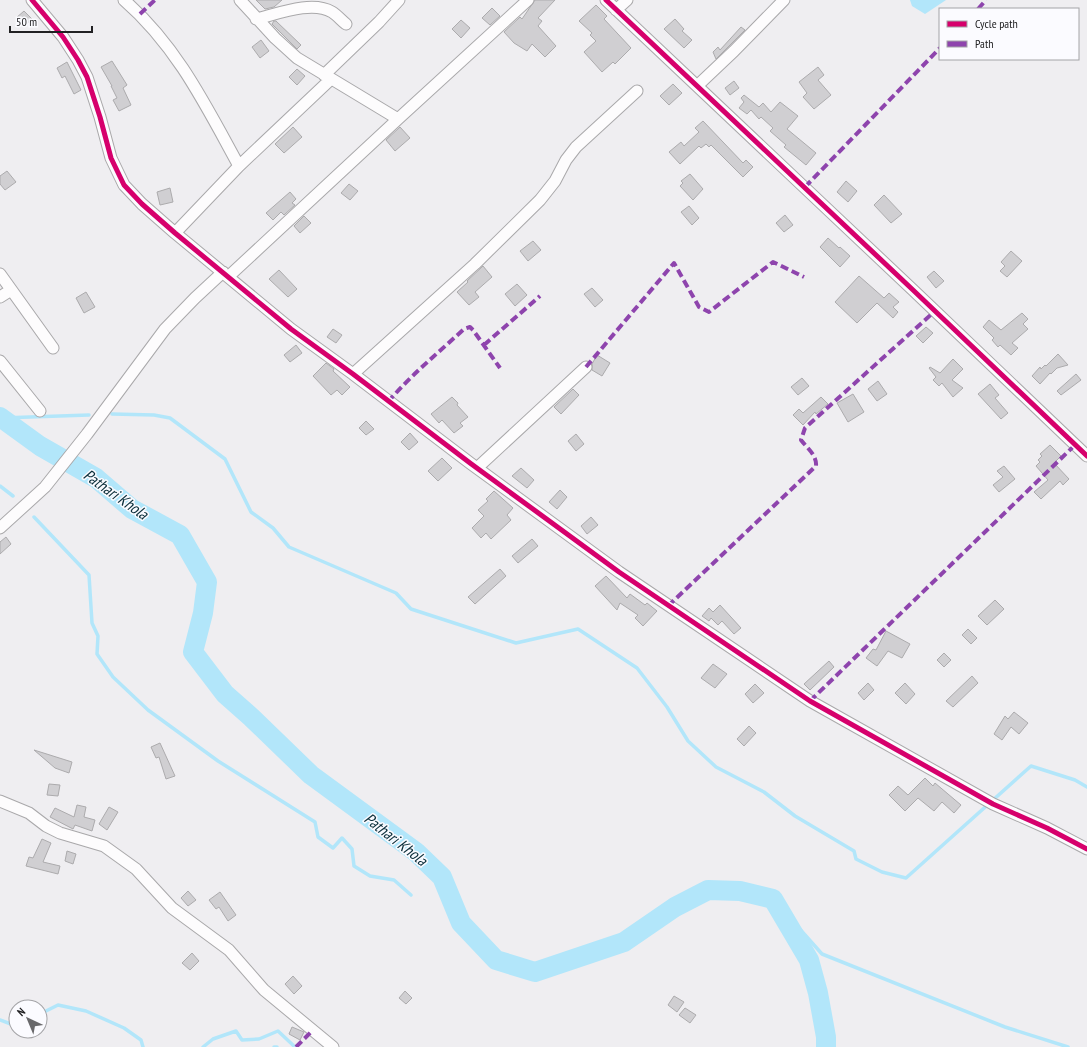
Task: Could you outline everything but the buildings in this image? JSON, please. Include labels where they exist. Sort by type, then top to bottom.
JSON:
[{"type":"street","points":[[32,0],[63,37],[87,77],[111,158],[124,185],[142,204],[175,233],[291,329],[477,468],[668,606],[810,701],[993,804],[1048,828],[1087,849]]},
{"type":"street","points":[[124,0],[140,14],[170,49],[192,81],[239,166]]},
{"type":"street","points":[[240,0],[274,38],[297,58],[398,118]]},
{"type":"street","points":[[175,233],[239,166],[328,77],[399,0]]},
{"type":"street","points":[[0,528],[45,487],[88,434],[165,329],[195,298],[226,274],[528,0]]},
{"type":"street","points":[[606,0],[1087,456]]},
{"type":"street","points":[[616,10],[627,0]]},
{"type":"street","points":[[696,86],[734,51],[784,0]]},
{"type":"street","points":[[256,19],[305,7],[321,7],[332,12],[346,24]]},
{"type":"street","points":[[353,374],[469,269],[540,200],[576,147],[637,91]]},
{"type":"street","points":[[0,274],[53,348]]},
{"type":"street","points":[[0,297],[11,290]]},
{"type":"street","points":[[0,361],[40,411]]},
{"type":"street","points":[[477,468],[586,367]]},
{"type":"street","points":[[0,801],[29,812],[46,826],[60,833],[104,846],[136,869],[172,908],[229,950],[264,990],[333,1047]]},
{"type":"water","points":[[910,0],[946,0],[925,14],[912,6]]},
{"type":"waterway","points":[[112,414],[154,415],[170,418],[225,459],[251,512],[273,528],[289,547],[396,593],[411,609],[516,643],[578,629],[637,668],[667,707],[688,741],[716,767],[764,792],[795,816],[854,851],[856,859],[882,872],[906,878],[1031,766],[1075,780],[1087,787]]},
{"type":"waterway","points":[[1,418],[89,415]]},
{"type":"waterway","name":"Pathari Khola","points":[[0,417],[40,446],[96,478],[132,509],[180,535],[207,582],[203,613],[193,652],[225,694],[311,775],[416,852],[442,877],[461,923],[496,960],[535,972],[624,942],[675,907],[708,890],[740,891],[773,899],[809,960],[818,993],[826,1037],[826,1047]]},
{"type":"waterway","points":[[0,486],[13,496]]},
{"type":"waterway","points":[[34,517],[89,575],[92,623],[98,636],[97,654],[113,677],[148,710],[218,761],[315,822],[318,837],[333,848],[342,838],[352,849],[354,866],[370,876],[394,880],[411,895]]},
{"type":"waterway","points":[[773,899],[822,954],[1005,1027],[1068,1047]]},
{"type":"waterway","points":[[48,1010],[58,1005],[86,1011],[124,1028],[141,1040],[143,1047]]},
{"type":"waterway","points":[[0,1020],[8,1023]]},
{"type":"waterway","points":[[203,1047],[213,1039],[236,1031],[242,1040],[259,1039],[278,1031],[295,1047]]},
{"type":"marked path","points":[[140,14],[155,0]]},
{"type":"marked path","points":[[979,8],[986,0]]},
{"type":"marked path","points":[[805,187],[939,49]]},
{"type":"marked path","points":[[586,367],[674,263],[699,307],[709,312],[773,262],[804,277]]},
{"type":"marked path","points":[[484,345],[540,296]]},
{"type":"marked path","points":[[668,606],[816,466],[815,458],[801,440],[805,428],[935,311]]},
{"type":"marked path","points":[[388,402],[425,364],[464,329],[470,327],[500,368]]},
{"type":"marked path","points":[[810,701],[1075,445]]},
{"type":"marked path","points":[[296,1047],[313,1030]]},
{"type":"cycle path","points":[[32,0],[63,37],[87,77],[111,158],[124,185],[142,204],[175,233],[291,329],[619,572],[810,701],[993,804],[1047,828],[1087,849]]},
{"type":"cycle path","points":[[606,0],[1087,456]]}]
